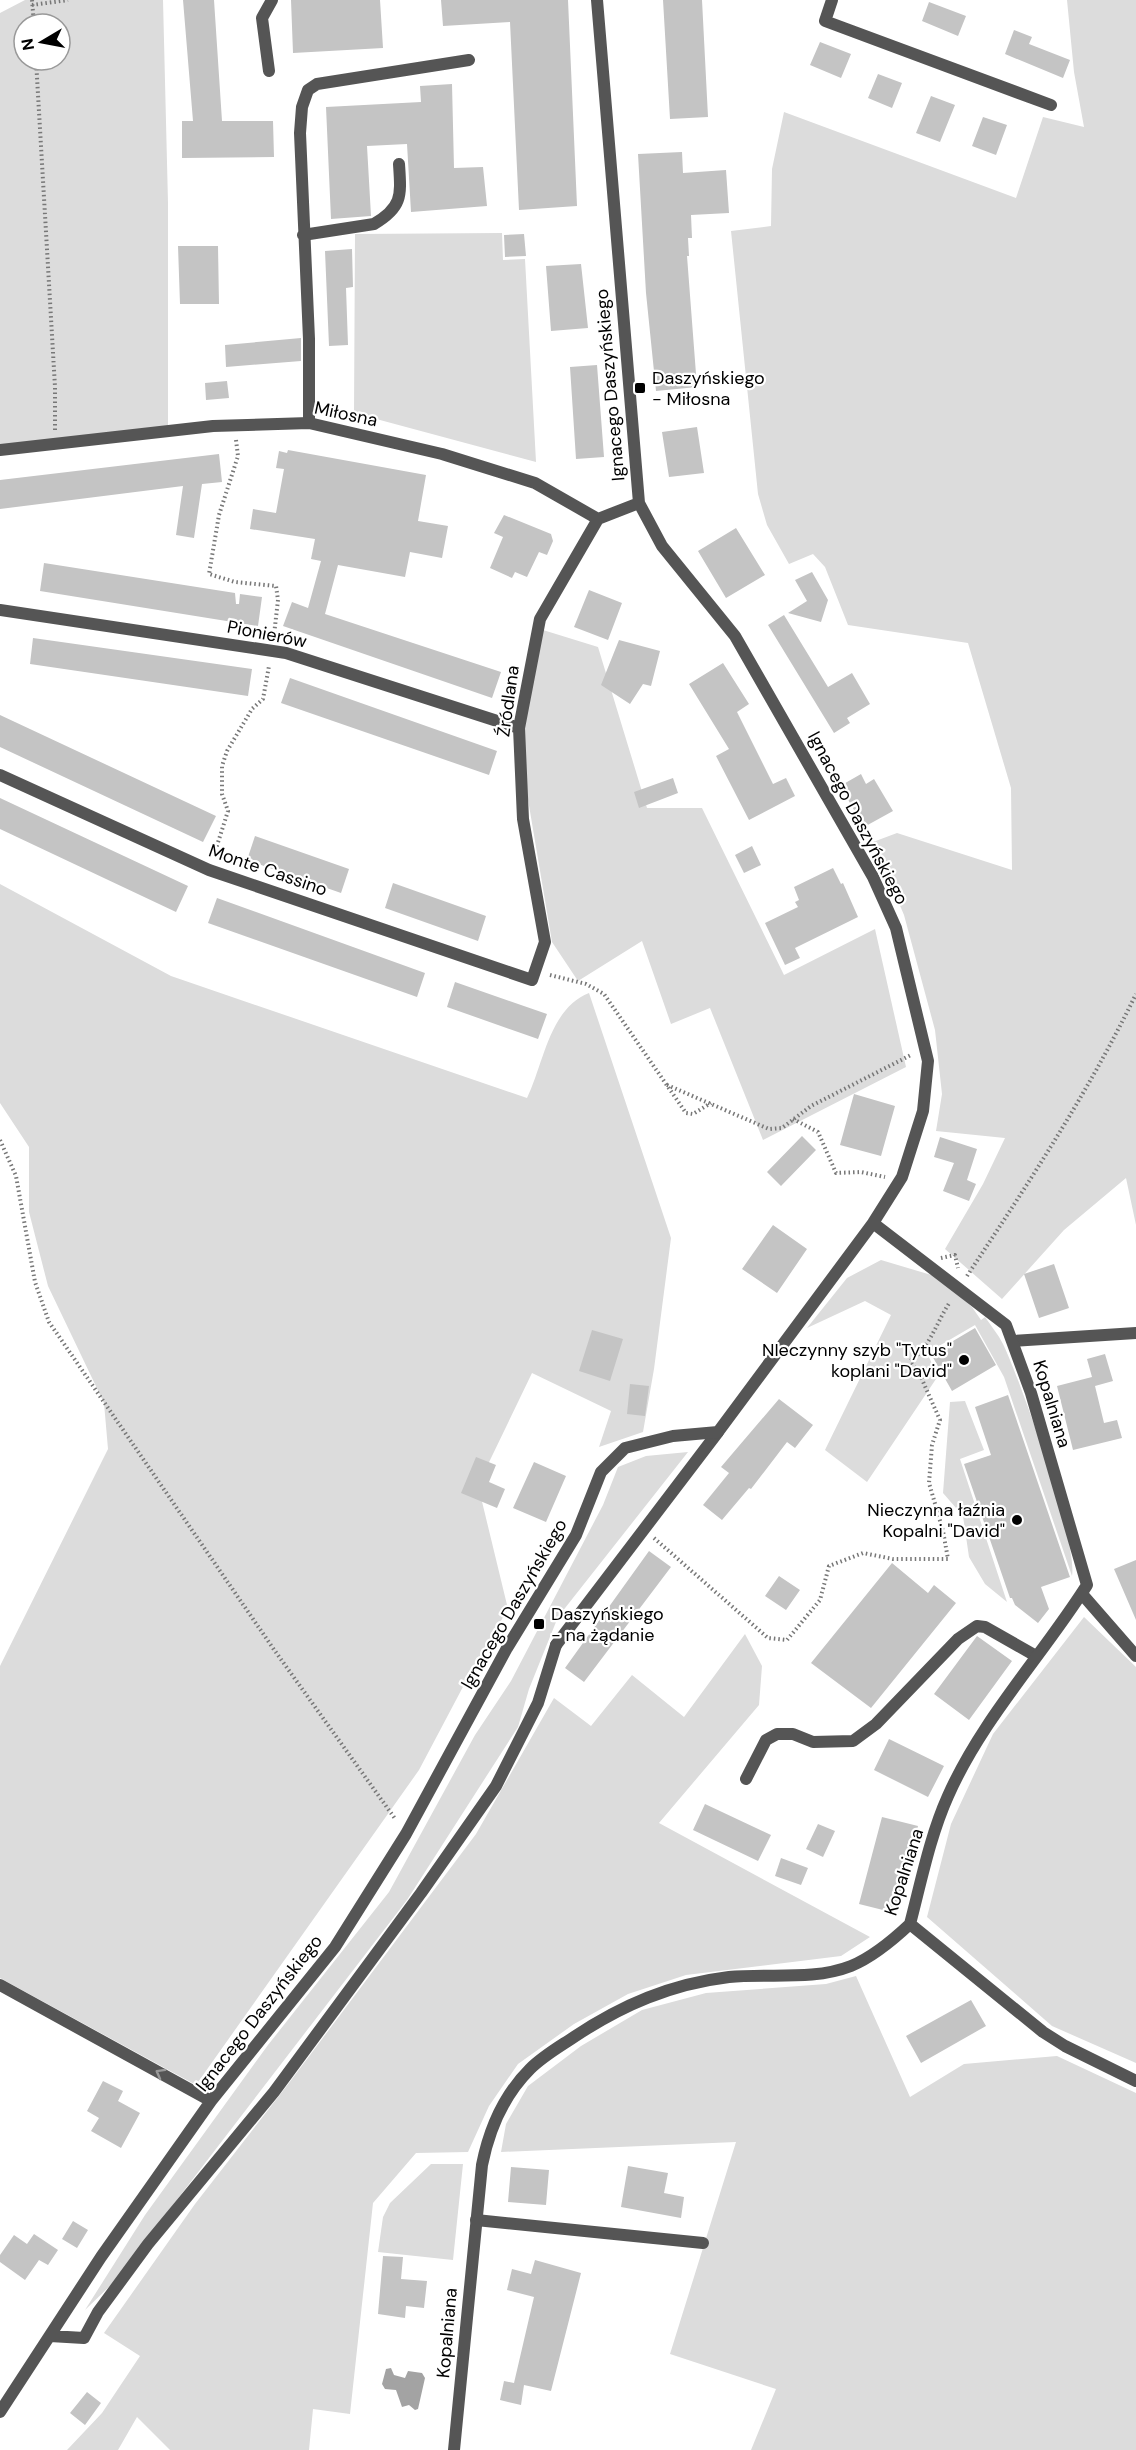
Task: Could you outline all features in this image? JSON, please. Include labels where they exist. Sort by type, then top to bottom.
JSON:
[{"type":"street","points":[[268,71],[262,18],[272,0]]},
{"type":"street","name":"Ignacego Daszyńskiego","points":[[0,2412],[101,2257],[211,2102],[335,1947],[406,1834],[507,1648],[576,1535],[601,1472],[625,1448],[673,1436],[718,1432],[873,1223],[923,1111],[928,1061],[917,1006],[896,928],[873,877],[735,636],[662,546],[639,503],[597,0]]},
{"type":"street","points":[[832,0],[825,21],[1051,105]]},
{"type":"street","points":[[309,423],[309,339],[300,133],[303,107],[308,90],[317,84],[469,60]]},
{"type":"street","points":[[303,235],[374,224],[384,218],[396,208],[401,191],[399,164]]},
{"type":"street","name":"Miłosna","points":[[0,450],[54,442],[234,426],[309,423],[441,454],[535,483],[598,519]]},
{"type":"street","points":[[598,519],[639,503]]},
{"type":"street","name":"Źródlana","points":[[534,976],[545,942],[523,819],[519,728],[540,619],[598,519]]},
{"type":"street","name":"Pionierów","points":[[0,610],[286,653],[519,728]]},
{"type":"street","name":"Monte Cassino","points":[[0,775],[209,870],[534,976]]},
{"type":"street","name":"Kopalniana","points":[[454,2450],[482,2165],[493,2126],[512,2093],[529,2071],[556,2049],[623,2007],[662,1991],[729,1977],[806,1974],[850,1966],[884,1945],[910,1924],[948,1795],[990,1723],[1087,1585],[1031,1392],[1006,1325],[873,1223]]},
{"type":"street","name":"Kopalniana","points":[[1013,1341],[1136,1333]]},
{"type":"street","points":[[50,2336],[84,2338],[98,2312],[148,2244],[274,2092],[421,1893],[496,1786],[538,1703],[556,1645],[718,1432]]},
{"type":"street","points":[[1082,1594],[1136,1656]]},
{"type":"street","points":[[746,1779],[766,1740],[777,1734],[793,1734],[813,1742],[853,1740],[876,1724],[958,1638],[977,1626],[985,1627],[1036,1656]]},
{"type":"street","points":[[910,1924],[1043,2032],[1136,2081]]},
{"type":"street","points":[[0,1985],[211,2102]]},
{"type":"street","points":[[476,2220],[703,2243]]},
{"type":"path","points":[[32,2],[68,0]]},
{"type":"path","points":[[37,72],[55,387],[54,442]]},
{"type":"path","points":[[209,870],[228,811],[222,794],[222,766],[248,716],[263,699],[278,600],[276,586],[235,582],[209,574],[219,515],[238,456],[234,426]]},
{"type":"path","points":[[534,976],[586,984],[604,993],[686,1113],[693,1114],[711,1103]]},
{"type":"path","points":[[963,1283],[1063,1127],[1106,1055],[1136,994]]},
{"type":"path","points":[[911,1044],[915,1064]]},
{"type":"path","points":[[668,1085],[769,1129],[782,1128],[811,1106],[913,1054]]},
{"type":"path","points":[[793,1119],[818,1132],[837,1173],[861,1172],[895,1178]]},
{"type":"path","points":[[0,1140],[16,1176],[35,1282],[49,1322],[275,1651],[406,1834]]},
{"type":"path","points":[[884,1184],[895,1178]]},
{"type":"path","points":[[644,1529],[768,1638],[787,1640],[820,1600],[829,1566],[863,1553],[893,1559],[948,1559],[944,1531],[929,1483],[933,1445],[940,1420],[920,1376],[910,1361],[916,1357],[942,1321],[944,1312],[956,1292]]},
{"type":"shaded area","points":[[25,0],[163,0],[168,203],[168,427],[0,446],[0,13]]},
{"type":"shaded area","points":[[1067,0],[1136,0],[1136,1225],[1126,1178],[1064,1230],[1002,1299],[945,1249],[983,1184],[1005,1138],[936,1131],[942,1094],[935,1030],[904,915],[873,842],[897,833],[1012,870],[1011,788],[968,643],[848,625],[825,567],[813,554],[789,564],[767,525],[758,494],[731,231],[771,226],[772,169],[784,112],[1016,198],[1043,117],[1084,127],[1074,72]]},
{"type":"shaded area","points":[[502,233],[503,260],[525,259],[536,462],[354,413],[355,234]]},
{"type":"shaded area","points":[[543,630],[598,647],[647,808],[702,808],[784,975],[875,929],[906,1067],[763,1140],[710,1008],[671,1024],[642,941],[578,981],[552,942],[520,752]]},
{"type":"shaded area","points":[[0,884],[171,976],[527,1098],[556,1024],[565,1011],[589,993],[671,1238],[654,1369],[643,1432],[599,1447],[611,1411],[532,1373],[478,1485],[508,1609],[474,1666],[419,1770],[196,2085],[0,1978],[0,1666],[108,1449],[104,1403],[48,1286],[29,1212],[29,1147],[0,1103]]},
{"type":"shaded area","points":[[881,1260],[938,1277],[972,1307],[981,1320],[985,1317],[999,1337],[1022,1390],[1057,1497],[1066,1531],[1072,1576],[1004,1377],[975,1325],[927,1353],[938,1376],[867,1482],[825,1450],[891,1315],[865,1301],[807,1328],[847,1278]]},
{"type":"shaded area","points":[[965,1401],[984,1450],[960,1459],[1007,1602],[985,1584],[969,1557],[963,1516],[943,1493],[950,1402]]},
{"type":"shaded area","points":[[688,1452],[558,1617],[529,1689],[518,1727],[407,1900],[113,2283],[85,2310],[145,2215],[268,2045],[389,1892],[475,1735],[511,1681],[603,1505],[618,1467],[646,1456]]},
{"type":"shaded area","points":[[1084,1617],[1136,1667],[1136,2063],[1052,2026],[927,1917],[951,1824],[993,1734]]},
{"type":"shaded area","points":[[745,1634],[762,1666],[759,1705],[659,1823],[870,1937],[841,1956],[686,1975],[628,1994],[574,2024],[518,2064],[489,2106],[468,2152],[416,2153],[373,2203],[350,2414],[313,2409],[309,2450],[170,2450],[137,2417],[118,2450],[67,2450],[102,2413],[140,2356],[104,2333],[195,2204],[476,1834],[554,1698],[591,1726],[632,1675],[684,1717]]},
{"type":"shaded area","points":[[856,1976],[910,2097],[964,2064],[1057,2056],[1136,2093],[1136,2450],[751,2450],[776,2389],[670,2354],[736,2142],[501,2152],[506,2124],[528,2086],[581,2046],[642,2010],[706,1993],[826,1984]]},
{"type":"shaded area","points":[[431,2164],[463,2164],[453,2260],[378,2252],[383,2217],[390,2203]]},
{"type":"shaded area","points":[[391,2368],[394,2375],[405,2378],[408,2371],[422,2373],[425,2378],[418,2409],[415,2410],[409,2405],[402,2407],[396,2390],[385,2389],[382,2384],[386,2369]]},
{"type":"building","points":[[183,0],[214,0],[222,121],[273,121],[274,157],[182,158],[182,121],[193,121]]},
{"type":"building","points":[[291,0],[380,0],[383,48],[293,53]]},
{"type":"building","points":[[441,0],[568,0],[577,206],[519,210],[510,22],[443,26]]},
{"type":"building","points":[[663,0],[702,0],[708,117],[670,119]]},
{"type":"building","points":[[929,2],[966,16],[958,36],[922,21]]},
{"type":"building","points":[[1014,30],[1032,37],[1029,44],[1070,60],[1063,78],[1005,54]]},
{"type":"building","points":[[820,42],[851,54],[841,78],[810,65]]},
{"type":"building","points":[[878,74],[902,83],[892,108],[868,98]]},
{"type":"building","points":[[452,84],[454,168],[483,167],[487,206],[411,212],[407,144],[367,146],[371,216],[331,219],[326,107],[421,102],[420,86]]},
{"type":"building","points":[[931,96],[955,105],[940,142],[916,133]]},
{"type":"building","points":[[983,117],[1007,125],[996,155],[972,146]]},
{"type":"building","points":[[682,152],[683,173],[726,170],[729,213],[691,215],[692,238],[688,238],[689,256],[687,256],[697,387],[656,391],[646,293],[638,154]]},
{"type":"building","points":[[524,234],[526,256],[505,257],[504,235]]},
{"type":"building","points":[[178,246],[218,246],[219,304],[180,304]]},
{"type":"building","points":[[352,249],[353,287],[346,288],[348,345],[329,346],[325,251]]},
{"type":"building","points":[[581,264],[588,328],[551,331],[546,266]]},
{"type":"building","points":[[301,338],[301,361],[226,367],[225,345]]},
{"type":"building","points":[[597,365],[604,457],[576,459],[570,367]]},
{"type":"building","points":[[227,381],[229,398],[206,400],[205,383]]},
{"type":"building","points":[[697,427],[704,473],[669,477],[662,432]]},
{"type":"building","points":[[288,450],[426,475],[418,521],[448,526],[442,558],[410,552],[405,577],[338,565],[325,614],[501,672],[492,698],[283,626],[292,602],[308,608],[321,561],[311,559],[315,539],[250,529],[253,509],[276,513],[284,469],[276,468],[279,451],[287,453]]},
{"type":"building","points":[[219,454],[222,482],[202,484],[194,538],[176,535],[183,486],[0,509],[0,480]]},
{"type":"building","points":[[504,515],[551,534],[553,541],[547,555],[539,552],[527,577],[515,572],[512,578],[490,568],[503,537],[494,533]]},
{"type":"building","points":[[736,528],[765,575],[726,598],[698,551]]},
{"type":"building","points":[[44,563],[235,593],[236,604],[239,604],[240,594],[262,597],[258,626],[40,591]]},
{"type":"building","points":[[812,572],[828,600],[821,622],[788,613],[807,601],[795,580]]},
{"type":"building","points":[[589,590],[622,603],[608,640],[574,627]]},
{"type":"building","points":[[784,615],[828,687],[852,673],[870,704],[847,718],[850,723],[834,733],[768,625]]},
{"type":"building","points":[[33,638],[252,669],[248,696],[30,664]]},
{"type":"building","points":[[619,640],[660,651],[651,686],[643,684],[630,704],[601,685]]},
{"type":"building","points":[[723,663],[749,704],[737,712],[773,784],[786,778],[795,796],[749,820],[716,756],[729,749],[689,684]]},
{"type":"building","points":[[290,678],[497,751],[489,775],[281,703]]},
{"type":"building","points":[[0,715],[216,816],[203,842],[0,747]]},
{"type":"building","points":[[861,774],[866,784],[874,779],[893,811],[864,827],[840,786]]},
{"type":"building","points":[[673,778],[678,793],[639,808],[634,792]]},
{"type":"building","points":[[0,798],[188,886],[176,912],[0,829]]},
{"type":"building","points":[[255,836],[349,869],[341,893],[247,860]]},
{"type":"building","points":[[752,846],[761,865],[744,873],[735,855]]},
{"type":"building","points":[[833,868],[841,884],[843,883],[858,917],[795,948],[800,958],[785,965],[765,923],[798,907],[795,902],[799,900],[794,887]]},
{"type":"building","points":[[393,883],[486,916],[478,941],[385,908]]},
{"type":"building","points":[[217,898],[425,973],[417,997],[208,923]]},
{"type":"building","points":[[455,982],[547,1014],[538,1039],[447,1007]]},
{"type":"building","points":[[854,1094],[895,1106],[881,1156],[840,1145]]},
{"type":"building","points":[[802,1136],[816,1150],[781,1186],[767,1172]]},
{"type":"building","points":[[940,1137],[977,1149],[967,1180],[976,1184],[969,1201],[943,1191],[954,1163],[934,1157]]},
{"type":"building","points":[[773,1225],[807,1249],[777,1293],[742,1269]]},
{"type":"building","points":[[1054,1264],[1069,1308],[1039,1318],[1024,1274]]},
{"type":"building","name":"NIeczynny szyb \"Tytus\" koplani \"David\"","points":[[975,1328],[996,1365],[952,1391],[931,1354]]},
{"type":"building","points":[[592,1330],[623,1339],[610,1381],[579,1371]]},
{"type":"building","points":[[1105,1354],[1113,1381],[1095,1386],[1104,1423],[1117,1420],[1122,1438],[1073,1450],[1057,1386],[1092,1377],[1087,1359]]},
{"type":"building","points":[[630,1384],[649,1386],[645,1416],[627,1414]]},
{"type":"building","name":"Nieczynna łaźnia Kopalni \"David\"","points":[[1008,1395],[1070,1577],[1041,1587],[1049,1609],[1038,1623],[1015,1605],[1010,1598],[964,1464],[991,1455],[975,1407]]},
{"type":"building","points":[[779,1399],[813,1425],[795,1448],[787,1442],[751,1489],[749,1488],[722,1520],[703,1505],[729,1473],[721,1467]]},
{"type":"building","points":[[476,1457],[496,1465],[489,1482],[505,1489],[497,1508],[461,1493]]},
{"type":"building","points":[[534,1462],[566,1476],[546,1522],[513,1508]]},
{"type":"building","points":[[649,1551],[671,1567],[584,1682],[565,1668]]},
{"type":"building","points":[[1136,1560],[1136,1620],[1114,1569]]},
{"type":"building","points":[[892,1563],[928,1593],[934,1585],[956,1603],[871,1708],[811,1663]]},
{"type":"building","points":[[779,1576],[800,1590],[786,1610],[765,1596]]},
{"type":"building","points":[[977,1636],[1012,1661],[969,1720],[934,1694]]},
{"type":"building","points":[[889,1739],[944,1766],[928,1797],[874,1770]]},
{"type":"building","points":[[705,1804],[771,1835],[758,1861],[693,1830]]},
{"type":"building","points":[[882,1817],[918,1826],[895,1913],[859,1904]]},
{"type":"building","points":[[818,1824],[835,1831],[823,1857],[806,1849]]},
{"type":"building","points":[[781,1858],[808,1868],[801,1885],[775,1876]]},
{"type":"building","points":[[971,2000],[986,2026],[921,2063],[906,2036]]},
{"type":"building","points":[[103,2081],[123,2091],[118,2101],[140,2113],[121,2148],[91,2131],[99,2118],[87,2111]]},
{"type":"building","points":[[628,2166],[668,2173],[664,2193],[684,2197],[681,2218],[621,2207]]},
{"type":"building","points":[[511,2167],[549,2170],[546,2205],[508,2202]]},
{"type":"building","points":[[73,2221],[88,2230],[77,2248],[62,2239]]},
{"type":"building","points":[[34,2234],[58,2250],[48,2265],[39,2260],[25,2280],[0,2262],[0,2255],[14,2235],[27,2244]]},
{"type":"building","points":[[383,2256],[403,2257],[401,2279],[427,2281],[424,2308],[406,2306],[405,2318],[378,2314]]},
{"type":"building","points":[[535,2260],[581,2273],[551,2391],[524,2385],[521,2405],[500,2400],[504,2381],[514,2383],[534,2297],[507,2290],[512,2269],[531,2274]]},
{"type":"building","points":[[87,2392],[101,2403],[85,2425],[70,2413]]},
{"type":"place","name":"Daszyńskiego - Miłosna","points":[[640,388]]},
{"type":"place","name":"NIeczynny szyb \"Tytus\" koplani \"David\"","points":[[964,1360]]},
{"type":"place","name":"Nieczynna łaźnia Kopalni \"David\"","points":[[1017,1520]]},
{"type":"place","name":"Daszyńskiego - na żądanie","points":[[539,1624]]}]
